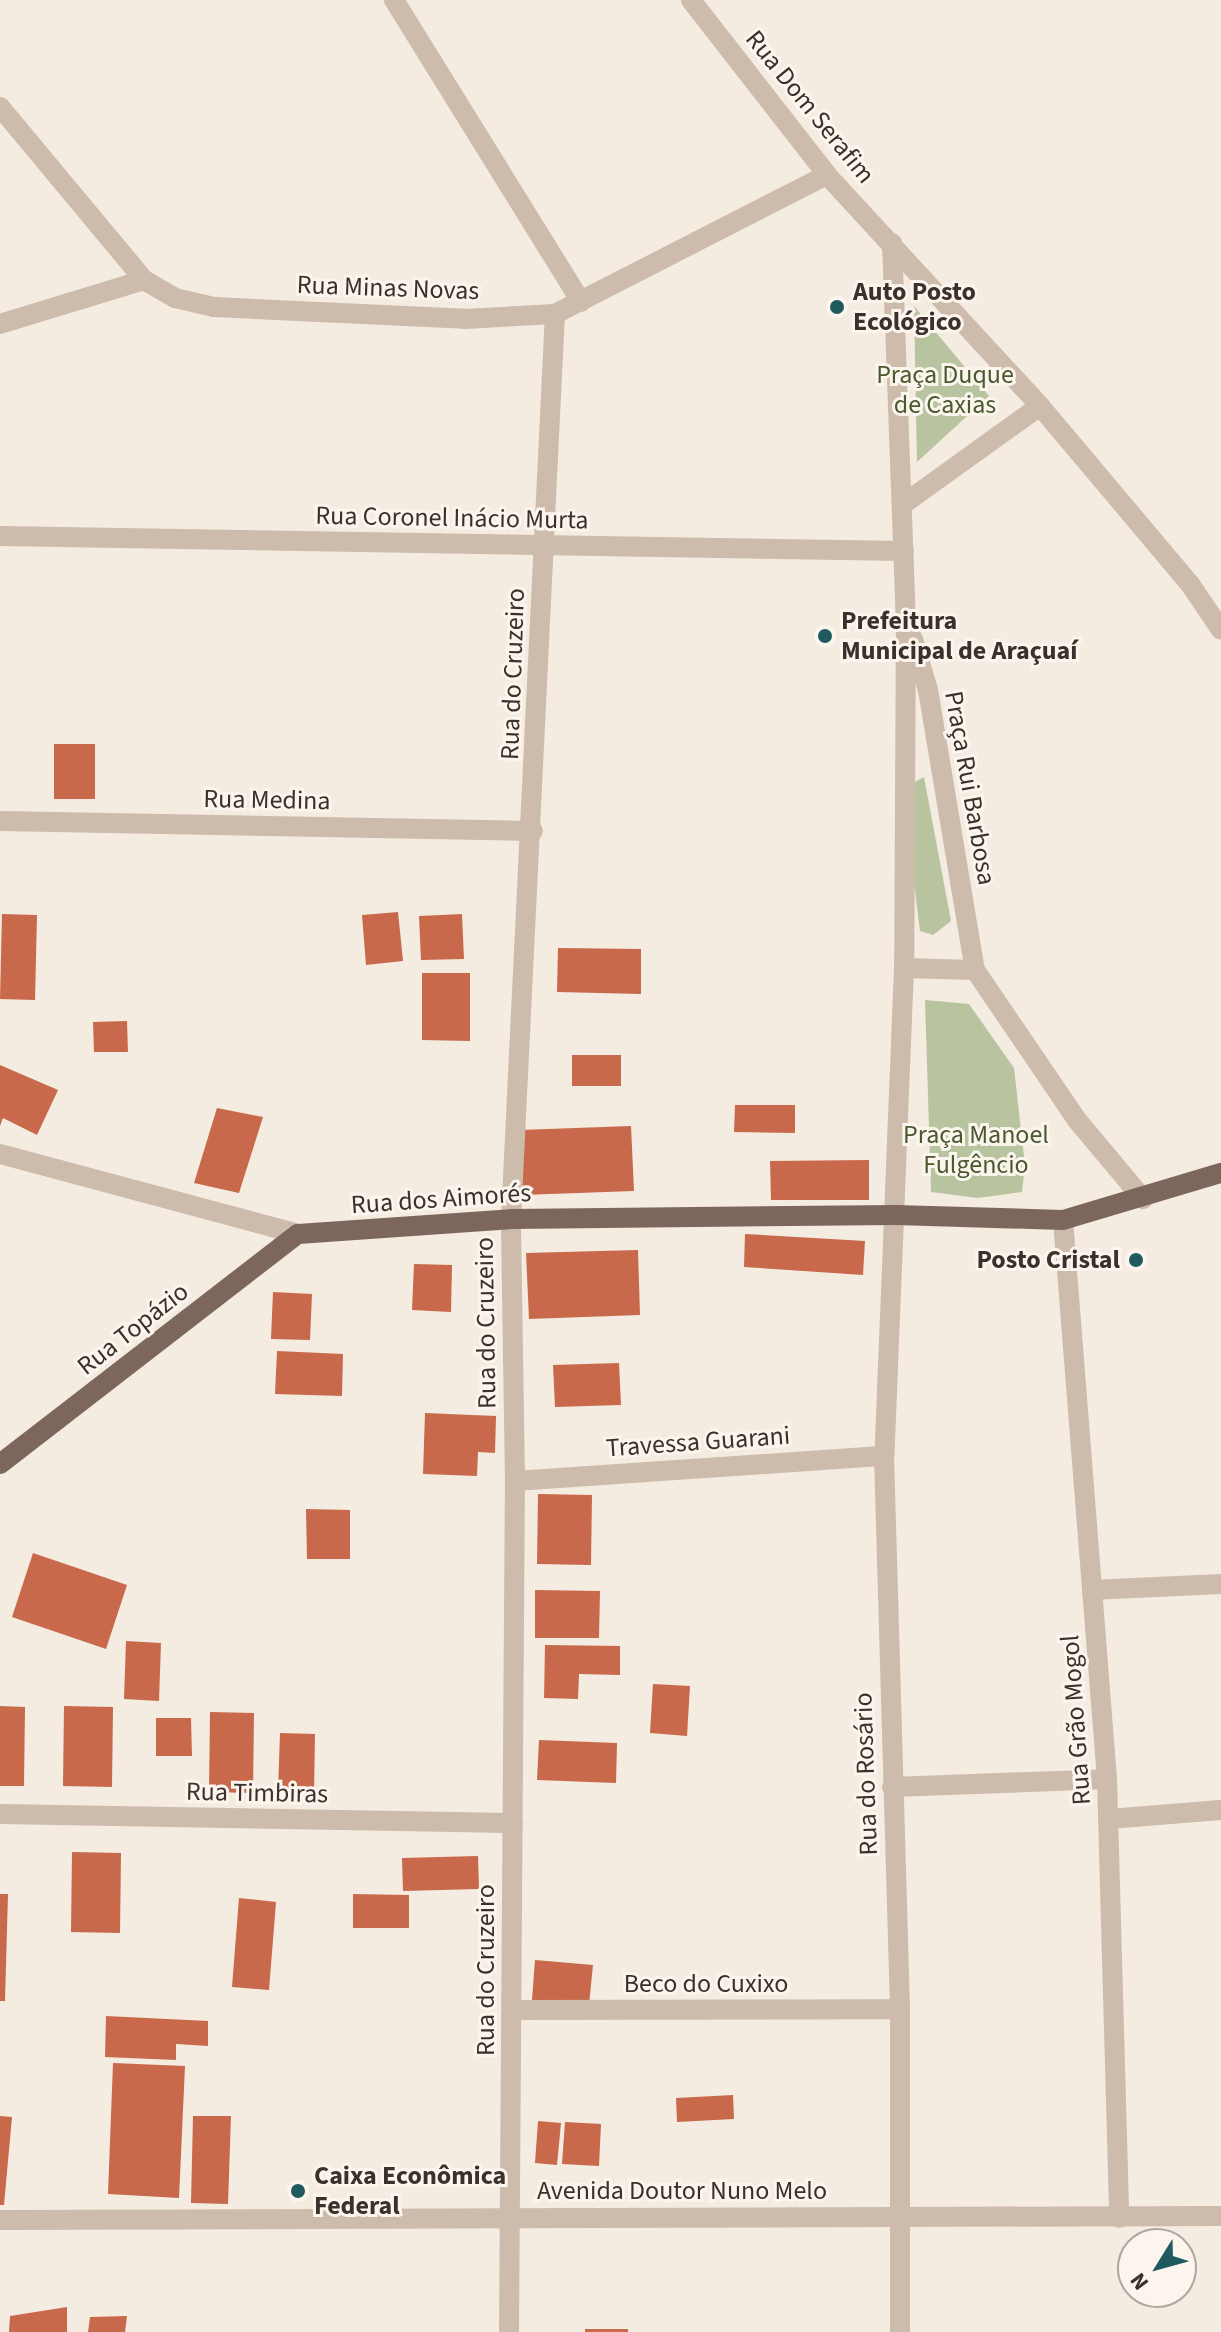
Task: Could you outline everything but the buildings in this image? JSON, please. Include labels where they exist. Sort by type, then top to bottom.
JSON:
[{"type":"main road","name":"Rua dos Aimorés","points":[[298,1234],[511,1219],[896,1215],[1063,1220],[1143,1199],[1221,1173]]},
{"type":"main road","name":"Rua Topázio","points":[[0,1464],[298,1234]]},
{"type":"street","points":[[394,0],[581,302]]},
{"type":"street","name":"Rua Dom Serafim","points":[[691,0],[827,175],[892,243]]},
{"type":"street","name":"Rua Minas Novas","points":[[0,107],[144,280],[175,298],[214,307],[465,319],[555,314],[827,175]]},
{"type":"street","points":[[892,243],[1040,406],[1190,584],[1221,630]]},
{"type":"street","points":[[892,243],[904,551]]},
{"type":"street","points":[[0,324],[144,280]]},
{"type":"street","name":"Rua do Cruzeiro","points":[[509,2332],[515,1481],[511,1219],[533,831],[555,314]]},
{"type":"street","points":[[902,505],[1040,406]]},
{"type":"street","name":"Rua Coronel Inácio Murta","points":[[0,536],[904,551]]},
{"type":"street","name":"Praça Rui Barbosa","points":[[904,551],[904,968]]},
{"type":"street","name":"Praça Rui Barbosa","points":[[906,616],[928,690],[975,970]]},
{"type":"street","name":"Rua Medina","points":[[0,821],[533,831]]},
{"type":"street","points":[[896,1215],[904,968],[975,970],[1077,1120],[1143,1199]]},
{"type":"street","name":"Rua dos Aimorés","points":[[0,1154],[298,1234]]},
{"type":"street","name":"Rua do Rosário","points":[[896,1215],[884,1456],[900,2009],[903,2216],[900,2332]]},
{"type":"street","name":"Rua Grão Mogol","points":[[1063,1220],[1107,1779],[1119,2218]]},
{"type":"street","name":"Travessa Guarani","points":[[515,1481],[884,1456]]},
{"type":"street","points":[[1092,1590],[1221,1584]]},
{"type":"street","points":[[892,1787],[1107,1779]]},
{"type":"street","points":[[1109,1819],[1221,1810]]},
{"type":"street","name":"Rua Timbiras","points":[[0,1814],[513,1823]]},
{"type":"street","name":"Beco do Cuxixo","points":[[513,2010],[900,2009]]},
{"type":"street","name":"Avenida Doutor Nuno Melo","points":[[0,2220],[1221,2216]]},
{"type":"green space","name":"Praça Duque de Caxias","points":[[914,306],[989,396],[917,462]]},
{"type":"green space","points":[[924,777],[951,921],[933,935],[920,931],[913,874],[913,783]]},
{"type":"green space","name":"Praça Manoel Fulgêncio","points":[[925,1000],[969,1004],[1014,1068],[1025,1165],[1022,1192],[978,1198],[931,1192]]},
{"type":"place","name":"Auto Posto Ecológico","points":[[837,307]]},
{"type":"place","name":"Prefeitura Municipal de Araçuaí","points":[[825,636]]},
{"type":"place","name":"Posto Cristal","points":[[1136,1260]]},
{"type":"place","name":"Caixa Econômica Federal","points":[[298,2191]]}]
